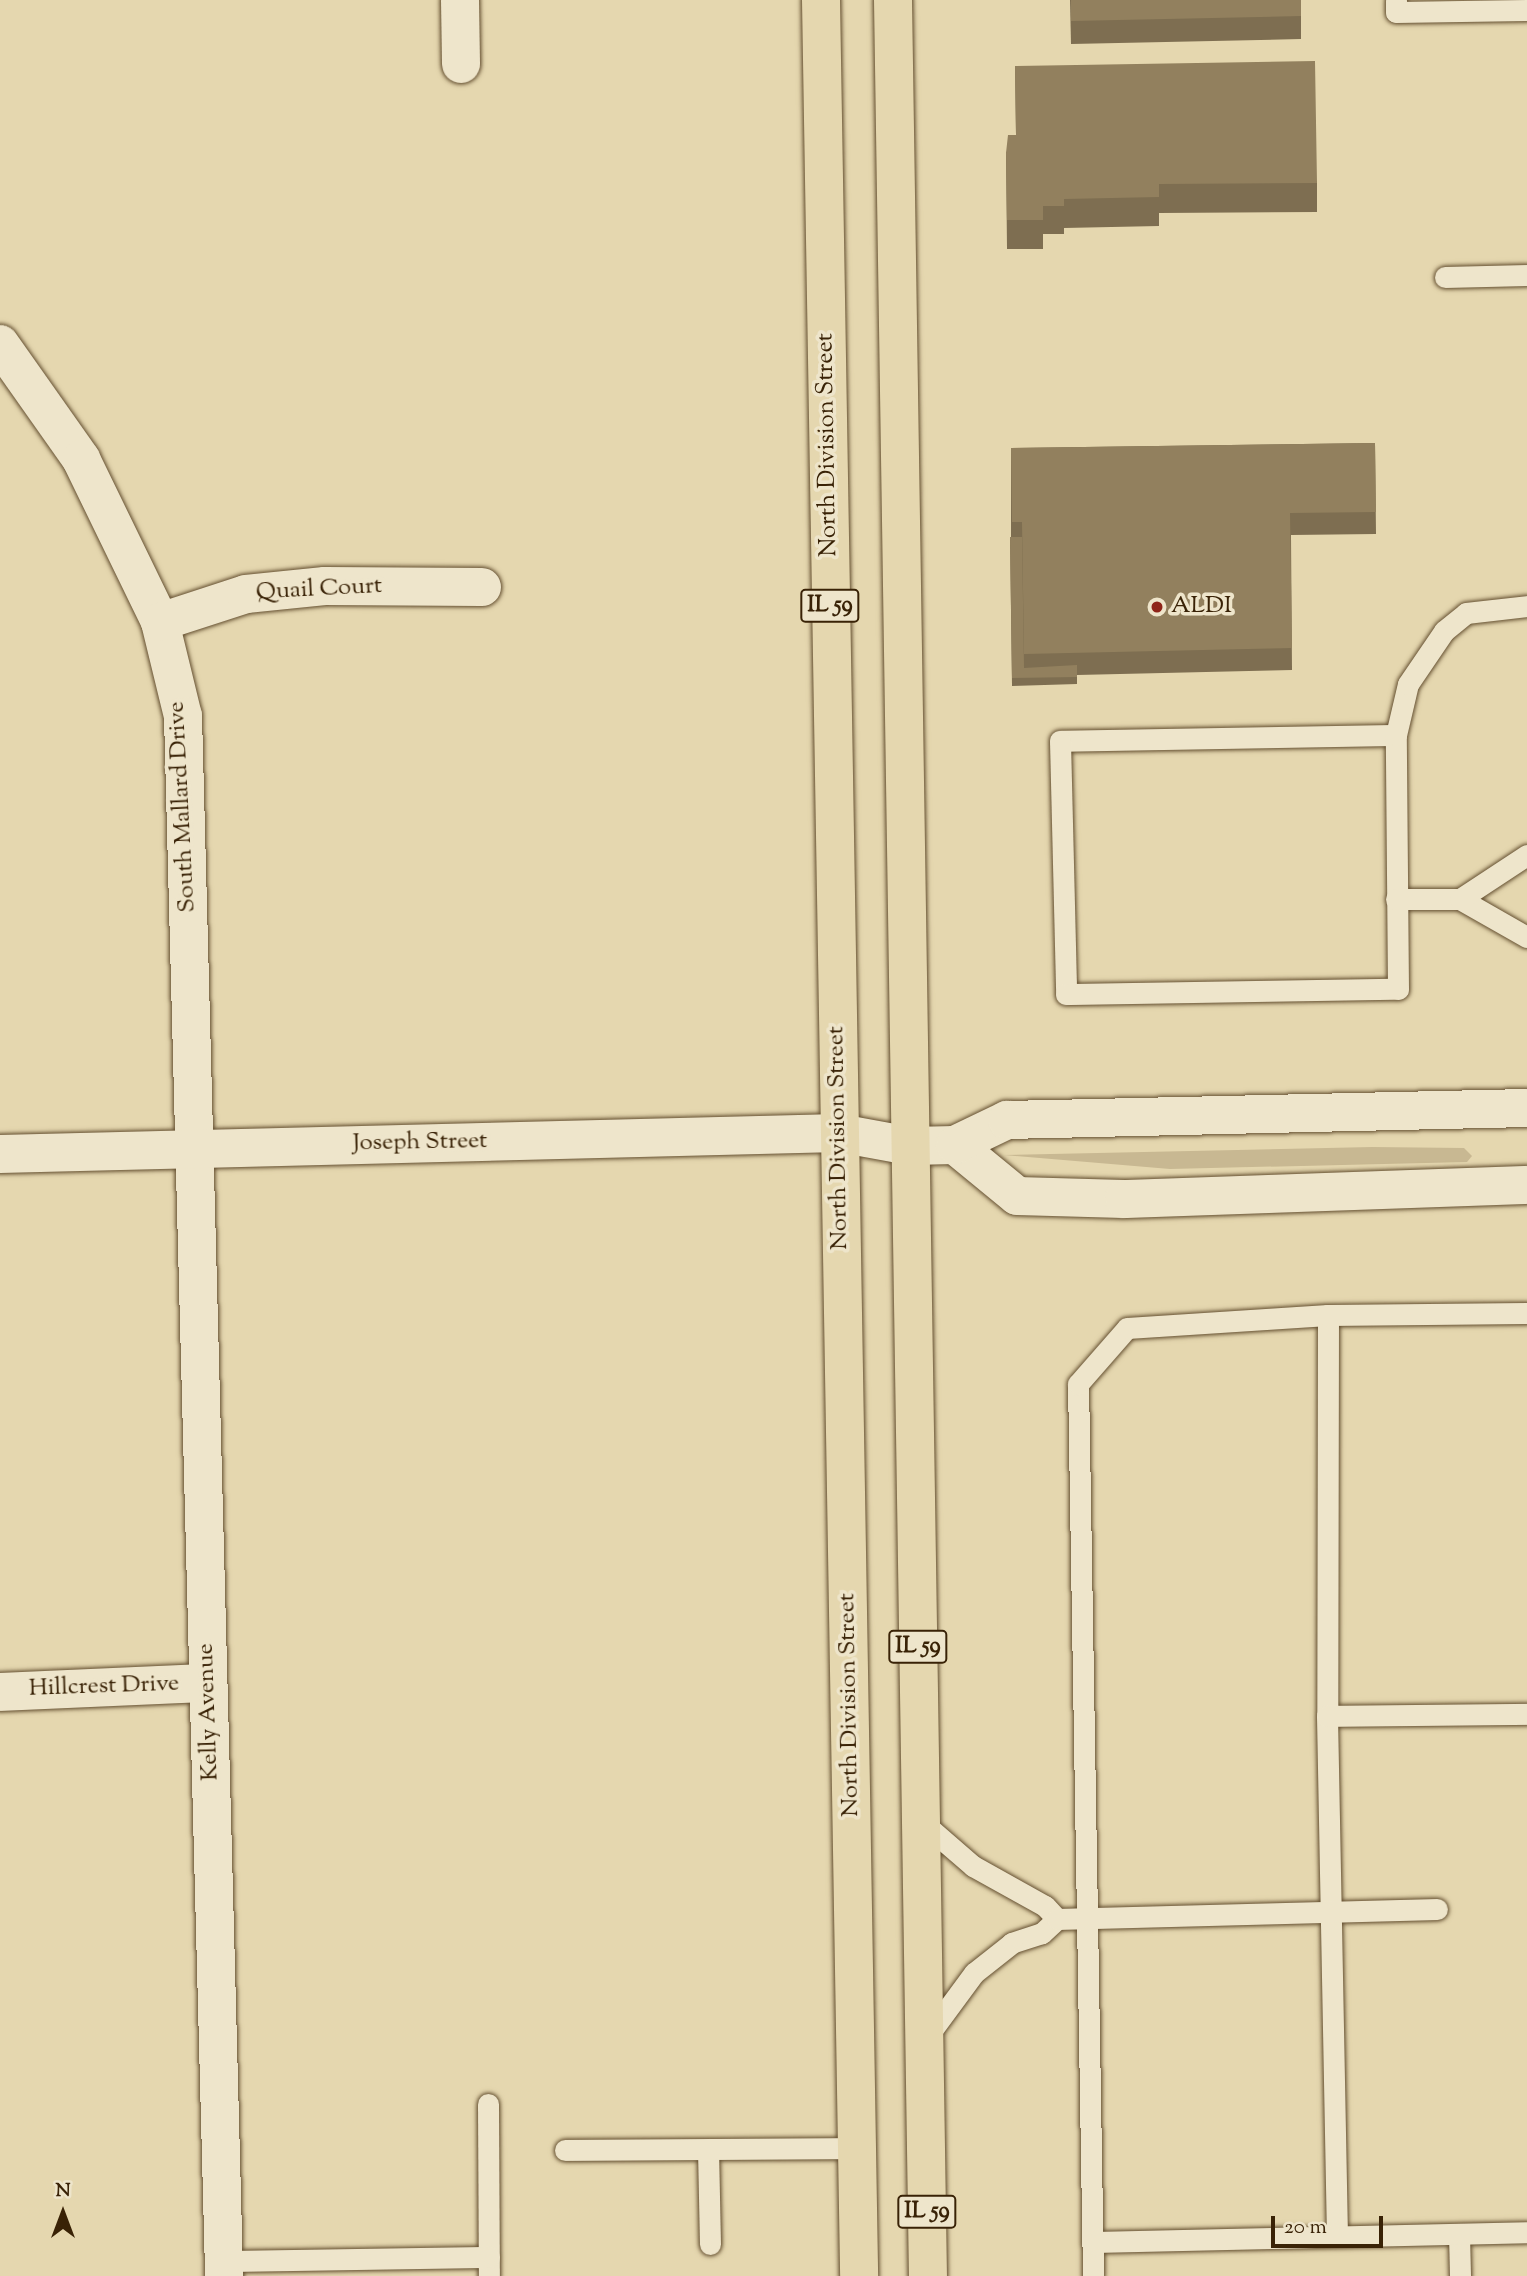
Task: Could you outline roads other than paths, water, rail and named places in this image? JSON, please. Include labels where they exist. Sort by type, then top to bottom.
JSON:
[{"type":"main road","name":"North Division Street","points":[[821,0],[859,2276]]},
{"type":"main road","name":"IL 59","points":[[893,0],[928,2276]]},
{"type":"street","points":[[460,0],[461,64]]},
{"type":"street","name":"South Mallard Drive","points":[[0,344],[81,459],[160,622],[183,716],[194,1148]]},
{"type":"street","name":"Quail Court","points":[[160,622],[246,594],[326,586],[482,587]]},
{"type":"street","points":[[1527,1108],[1007,1120],[955,1145],[1017,1196],[1124,1199],[1527,1185]]},
{"type":"street","name":"Joseph Street","points":[[0,1154],[839,1133],[910,1146],[955,1145]]},
{"type":"street","name":"Kelly Avenue","points":[[194,1148],[224,2269]]},
{"type":"street","name":"Hillcrest Drive","points":[[0,1692],[208,1683]]},
{"type":"lane","points":[[1396,6],[1527,10]]},
{"type":"lane","points":[[1445,277],[1527,275]]},
{"type":"lane","points":[[1396,735],[1060,741],[1066,994],[1398,989],[1396,735],[1408,684],[1444,631],[1466,613],[1527,606]]},
{"type":"lane","points":[[1460,899],[1527,855]]},
{"type":"lane","points":[[1396,899],[1460,899],[1527,937]]},
{"type":"lane","points":[[1093,2276],[1084,1918],[1078,1384],[1127,1328],[1328,1315],[1527,1313]]},
{"type":"lane","points":[[1328,1315],[1327,1716],[1337,2236]]},
{"type":"lane","points":[[1327,1716],[1527,1714]]},
{"type":"lane","points":[[921,1821],[973,1866],[1045,1906],[1057,1919]]},
{"type":"lane","points":[[924,2040],[974,1973],[1012,1943],[1042,1933],[1057,1919],[1437,1909]]},
{"type":"lane","points":[[224,2269],[489,2267],[488,2104]]},
{"type":"lane","points":[[565,2150],[857,2148]]},
{"type":"lane","points":[[708,2149],[709,2244]]},
{"type":"lane","points":[[1093,2242],[1527,2232]]},
{"type":"lane","points":[[1458,2234],[1460,2276]]},
{"type":"place","name":"ALDI","points":[[1157,607]]}]
